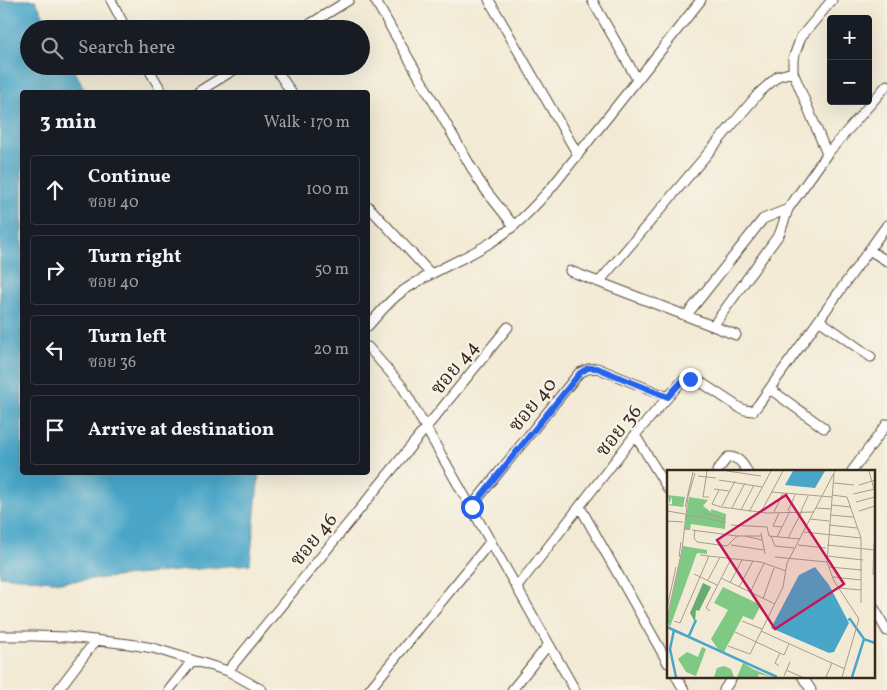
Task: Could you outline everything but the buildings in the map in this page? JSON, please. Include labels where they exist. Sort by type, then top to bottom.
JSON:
[{"type":"street","points":[[111,0],[121,20]]},
{"type":"street","points":[[317,20],[350,0]]},
{"type":"street","points":[[374,0],[478,178],[514,226]]},
{"type":"street","points":[[489,0],[578,155]]},
{"type":"street","points":[[592,0],[637,79]]},
{"type":"street","points":[[370,324],[389,302],[402,291],[494,241],[514,226],[534,207],[578,155],[692,4],[701,0]]},
{"type":"street","points":[[827,154],[793,72],[793,59],[800,37],[832,0]]},
{"type":"street","points":[[599,282],[759,93],[778,76],[793,72]]},
{"type":"street","points":[[152,75],[161,90]]},
{"type":"street","points":[[201,90],[225,75]]},
{"type":"street","points":[[280,75],[290,90]]},
{"type":"street","points":[[713,326],[780,233],[788,209],[827,154],[887,85]]},
{"type":"street","points":[[370,208],[431,274]]},
{"type":"street","points":[[686,316],[763,219],[788,209]]},
{"type":"street","name":"ซอย 36","points":[[517,587],[635,435],[682,381],[690,379],[699,381],[740,408],[753,411],[887,225]]},
{"type":"street","points":[[869,250],[887,261]]},
{"type":"street","points":[[570,270],[736,335]]},
{"type":"street","points":[[819,320],[871,356]]},
{"type":"street","name":"ซอย 44","points":[[426,428],[508,327]]},
{"type":"street","points":[[370,350],[402,386],[415,407],[575,690]]},
{"type":"street","name":"ซอย 40","points":[[472,507],[580,373],[588,368],[597,368],[668,397]]},
{"type":"street","points":[[770,389],[824,428]]},
{"type":"street","name":"ซอย 46","points":[[228,671],[426,428]]},
{"type":"street","points":[[853,470],[885,431]]},
{"type":"street","points":[[635,435],[667,487]]},
{"type":"street","points":[[718,470],[728,457],[739,459],[746,470]]},
{"type":"street","points":[[580,507],[667,660]]},
{"type":"street","points":[[369,690],[491,541]]},
{"type":"street","points":[[874,608],[887,630]]},
{"type":"street","points":[[0,636],[59,637],[153,648],[228,671],[262,690]]},
{"type":"street","points":[[58,690],[96,640]]},
{"type":"street","points":[[512,690],[549,644]]},
{"type":"street","points":[[169,690],[192,661]]},
{"type":"street","points":[[677,678],[684,690]]},
{"type":"street","points":[[724,690],[732,678]]},
{"type":"street","points":[[803,678],[811,690]]},
{"type":"water","points":[[0,0],[35,0],[46,20],[20,20],[20,75],[77,75],[85,90],[20,90],[20,475],[259,475],[250,564],[62,582],[0,576]]},
{"type":"route","points":[[472,507],[580,373],[588,368],[597,368],[668,397],[682,381],[690,379]]}]
